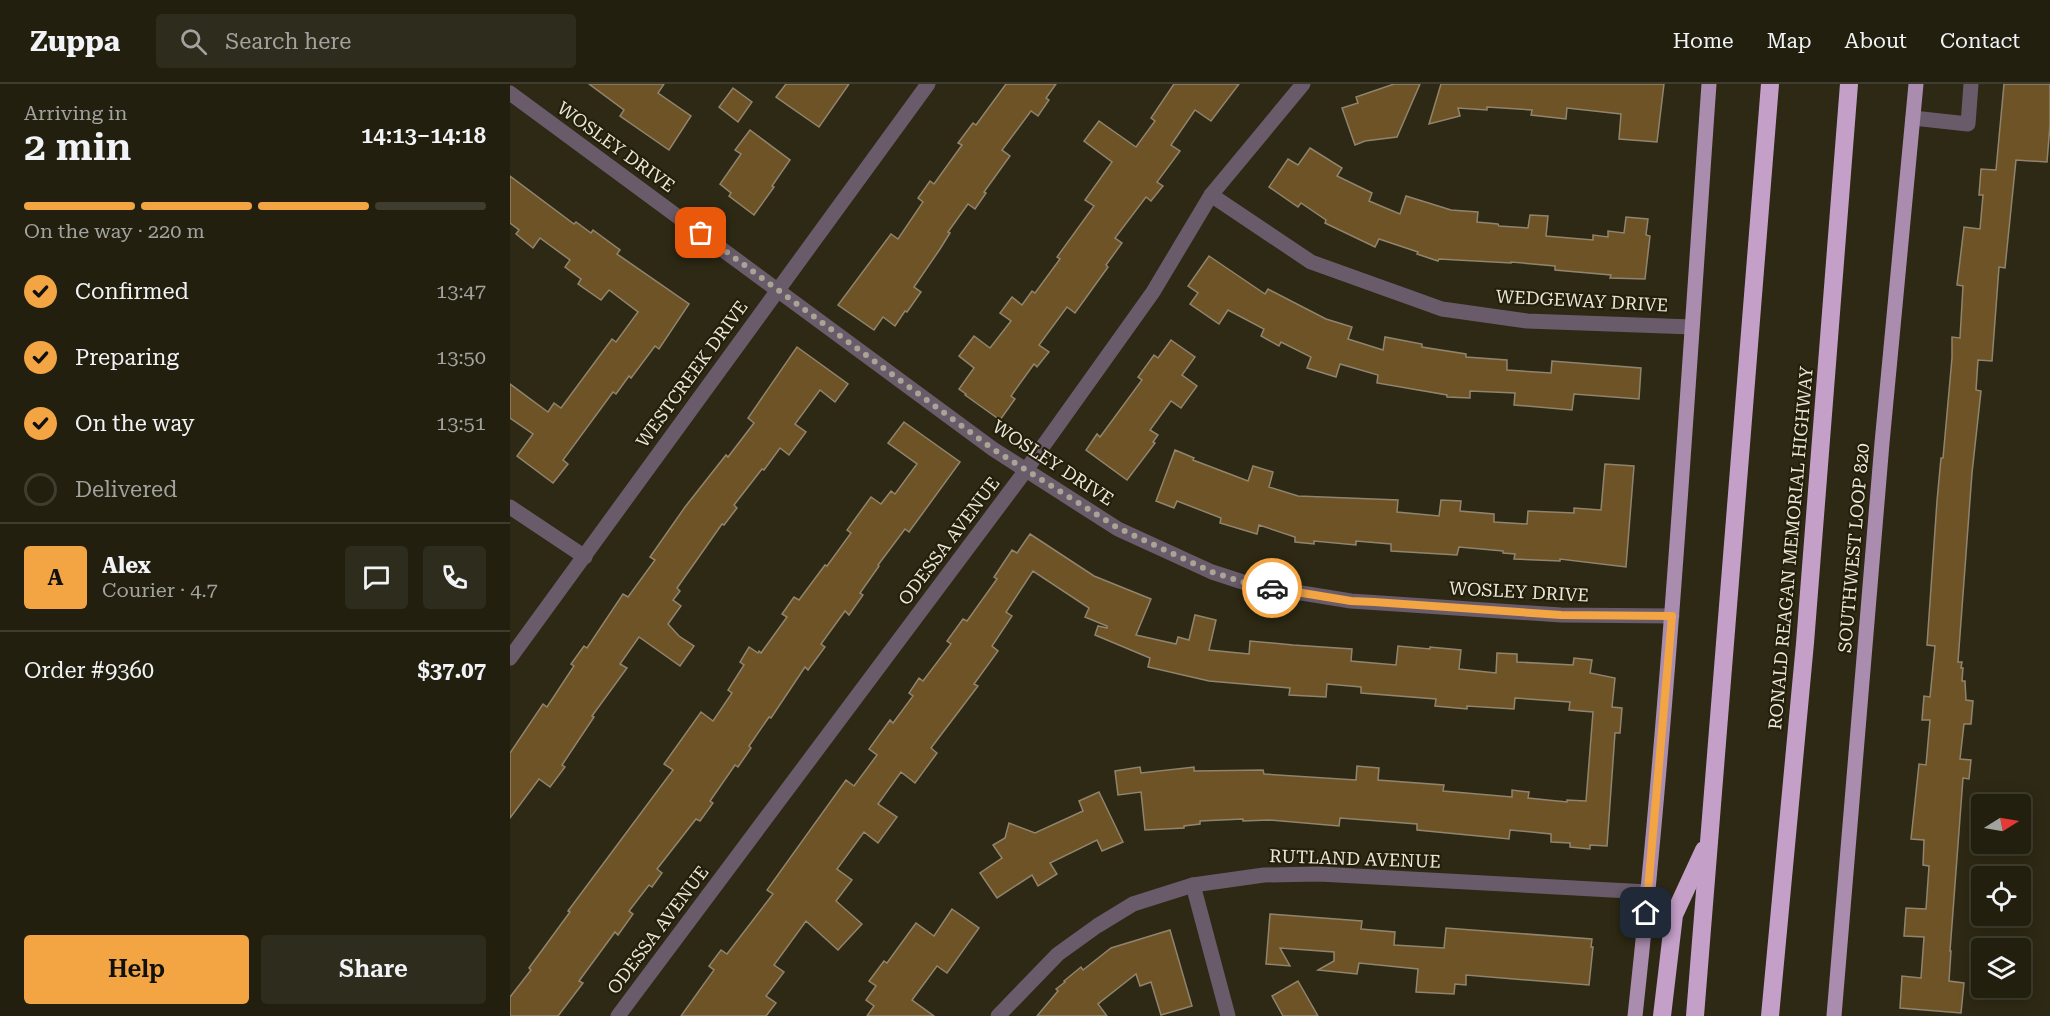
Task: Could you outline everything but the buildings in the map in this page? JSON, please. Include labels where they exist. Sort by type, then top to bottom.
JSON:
[{"type":"highway","points":[[1695,1016],[1770,84]]},
{"type":"highway","name":"RONALD REAGAN MEMORIAL HIGHWAY","points":[[1770,1016],[1805,643],[1849,84]]},
{"type":"highway","points":[[1662,1016],[1674,915],[1710,837]]},
{"type":"main road","points":[[1635,1016],[1672,616],[1709,84]]},
{"type":"main road","name":"SOUTHWEST LOOP 820","points":[[1834,1016],[1881,455],[1916,84]]},
{"type":"street","name":"WESTCREEK DRIVE","points":[[510,658],[928,84]]},
{"type":"street","name":"ODESSA AVENUE","points":[[618,1016],[1026,470],[1154,292],[1210,195],[1303,84]]},
{"type":"street","points":[[1913,118],[1968,124],[1971,84]]},
{"type":"street","name":"WOSLEY DRIVE","points":[[510,93],[993,449],[1118,528],[1212,572],[1252,585],[1351,601],[1561,615],[1672,616]]},
{"type":"street","name":"WEDGEWAY DRIVE","points":[[1210,195],[1311,262],[1442,309],[1527,321],[1692,327]]},
{"type":"street","points":[[510,507],[585,557]]},
{"type":"street","name":"RUTLAND AVENUE","points":[[998,1016],[1058,954],[1097,926],[1133,904],[1193,885],[1264,875],[1319,874],[1648,892]]},
{"type":"street","points":[[1193,885],[1228,1016]]},
{"type":"way so far","points":[[701,233],[993,449],[1118,528],[1212,572],[1252,585],[1272,588]]},
{"type":"route","points":[[1272,588],[1351,601],[1561,615],[1672,616],[1646,913]]}]
